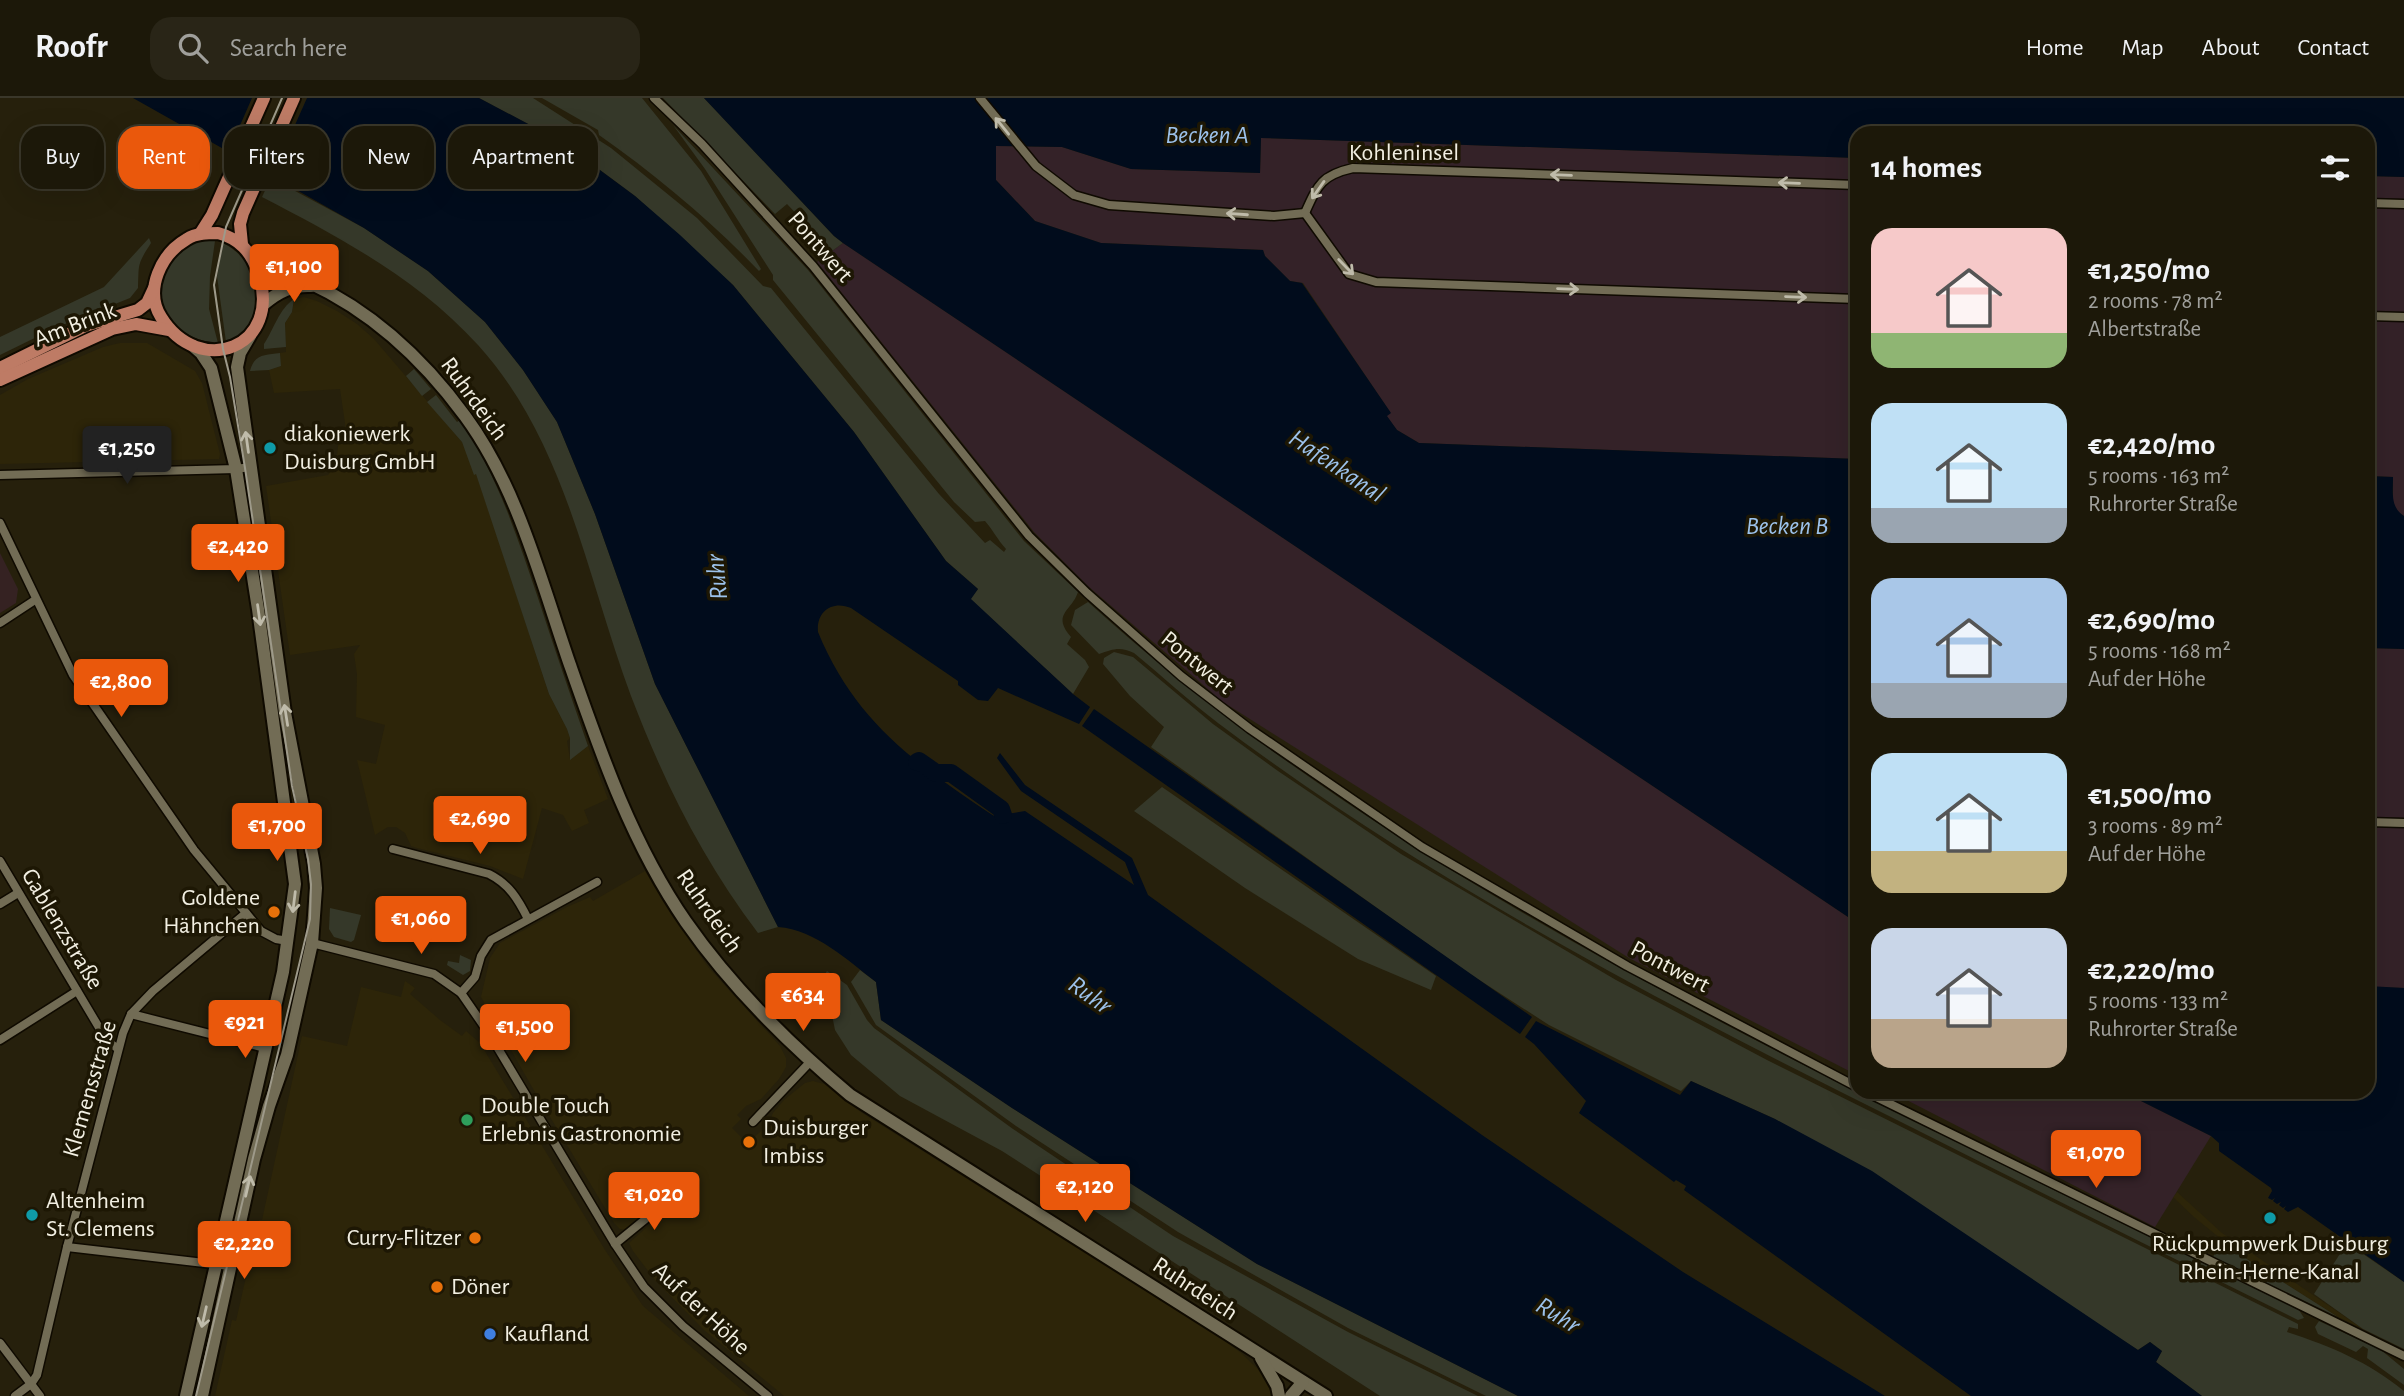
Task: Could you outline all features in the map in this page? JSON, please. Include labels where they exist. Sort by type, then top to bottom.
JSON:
[{"type":"main road","points":[[200,234],[218,202],[264,98]]},
{"type":"main road","points":[[242,244],[240,223],[243,213],[294,98]]},
{"type":"main road","points":[[202,1396],[254,1159],[287,1055],[312,943],[316,888],[314,864],[285,713],[237,367],[240,353],[258,324],[264,304],[263,290],[255,262],[242,244],[218,233],[188,238],[162,262],[155,287],[158,312],[169,330],[177,338],[193,346],[209,350],[223,349],[242,342],[250,335]]},
{"type":"main road","name":"Ruhrdeich","points":[[255,262],[273,275],[296,277],[318,287],[348,304],[385,331],[422,362],[483,442],[504,482],[531,553],[595,738],[650,863],[685,920],[716,962],[774,1027],[850,1095],[1319,1394]]},
{"type":"main road","name":"Am Brink","points":[[0,368],[85,326],[138,310],[147,303],[155,287]]},
{"type":"main road","points":[[264,304],[274,295],[292,287],[318,287]]},
{"type":"main road","name":"Am Brink","points":[[0,380],[112,329],[136,324],[169,330]]},
{"type":"main road","points":[[186,1396],[288,941],[295,869],[236,469],[211,368],[193,346]]},
{"type":"main road","points":[[288,941],[312,943]]},
{"type":"main road","points":[[1259,1354],[1277,1386],[1279,1396]]},
{"type":"main road","points":[[1291,1396],[1303,1382]]},
{"type":"street","name":"Pontwert","points":[[654,98],[702,144],[813,266],[1029,536],[1105,610],[1181,676],[1250,729],[1422,847],[1627,966],[1850,1083]]},
{"type":"street","points":[[980,98],[1024,153],[1050,179],[1074,195],[1109,205],[1274,216],[1305,213],[1349,274],[1376,282],[1850,299]]},
{"type":"street","name":"Kohleninsel","points":[[1305,213],[1313,196],[1332,173],[1353,168],[1850,186]]},
{"type":"street","points":[[2375,203],[2404,204]]},
{"type":"street","points":[[2375,316],[2404,317]]},
{"type":"street","points":[[0,475],[250,467]]},
{"type":"street","points":[[0,523],[73,675],[194,850],[261,931],[276,939],[288,941]]},
{"type":"street","points":[[0,623],[36,600]]},
{"type":"street","points":[[2375,822],[2404,823]]},
{"type":"street","points":[[393,849],[492,875],[503,881],[516,896],[528,919]]},
{"type":"street","name":"Gablenzstraße","points":[[0,861],[107,1041],[117,1048]]},
{"type":"street","points":[[461,993],[475,976],[485,946],[506,930],[597,883]]},
{"type":"street","points":[[0,904],[19,893]]},
{"type":"street","name":"Klemensstraße","points":[[31,1384],[37,1375],[117,1048],[131,1014],[153,991],[246,913]]},
{"type":"street","name":"Auf der Höhe","points":[[312,943],[434,974],[461,993],[507,1061],[615,1244],[644,1287],[664,1308],[768,1396]]},
{"type":"street","points":[[0,1040],[77,991]]},
{"type":"street","points":[[131,1014],[265,1048]]},
{"type":"street","points":[[753,1122],[810,1062]]},
{"type":"street","points":[[1880,1099],[2404,1356]]},
{"type":"street","points":[[615,1244],[675,1195]]},
{"type":"street","points":[[67,1247],[230,1266]]},
{"type":"street","points":[[0,1343],[40,1396]]},
{"type":"street","points":[[15,1396],[31,1384]]},
{"type":"shaded area","points":[[1261,138],[1850,158],[1850,459],[1419,443],[1397,430],[1386,416],[1390,412],[1303,283],[1290,281],[1265,256],[1263,250],[1101,243],[1035,221],[996,180],[996,146],[1062,147],[1131,169],[1260,173]]},
{"type":"shaded area","points":[[2375,176],[2404,177],[2404,516],[2393,504],[2393,477],[2375,476]]},
{"type":"shaded area","points":[[843,243],[1850,918],[1850,1071],[1629,958],[1223,702],[1089,587],[1034,532],[817,262]]},
{"type":"shaded area","points":[[304,297],[337,311],[374,339],[462,442],[479,481],[549,694],[567,729],[570,759],[588,746],[608,799],[584,810],[589,823],[572,831],[563,815],[542,808],[523,879],[490,866],[411,846],[405,833],[396,827],[388,827],[375,835],[357,760],[376,764],[385,725],[356,717],[357,674],[354,654],[360,645],[290,655],[266,486],[328,475],[336,466],[339,437],[346,430],[340,389],[274,393],[269,370],[281,366],[280,353],[286,352],[285,323],[292,312],[294,299]]},
{"type":"shaded area","points":[[120,343],[147,343],[195,371],[202,383],[219,459],[0,464],[0,395],[28,379],[103,347]]},
{"type":"shaded area","points":[[0,553],[18,589],[16,603],[0,613]]},
{"type":"shaded area","points":[[2375,648],[2404,649],[2404,988],[2375,987]]},
{"type":"shaded area","points":[[645,871],[708,967],[780,1046],[786,1058],[786,1067],[779,1079],[761,1099],[746,1106],[737,1115],[741,1119],[732,1128],[750,1146],[753,1144],[751,1140],[768,1125],[773,1113],[784,1100],[805,1083],[813,1081],[824,1084],[862,1113],[1221,1338],[1265,1376],[1272,1396],[784,1396],[704,1330],[655,1280],[629,1243],[672,1205],[694,1191],[673,1173],[668,1188],[658,1202],[627,1230],[620,1229],[532,1087],[481,997],[490,958],[500,943],[567,907],[590,897],[593,901]]},
{"type":"shaded area","points":[[405,981],[415,988],[410,994],[440,1020],[462,1036],[466,1031],[480,1043],[605,1250],[643,1306],[749,1396],[215,1396],[232,1320],[236,1321],[259,1220],[262,1220],[302,1036],[347,1046],[361,987],[401,997]]},
{"type":"shaded area","points":[[1905,1099],[2137,1099],[2211,1136],[2155,1227]]},
{"type":"shaded area","points":[[2177,1192],[2222,1233],[2363,1329],[2338,1317],[2242,1256],[2173,1197]]},
{"type":"green space","points":[[479,98],[533,98],[577,126],[532,126]]},
{"type":"green space","points":[[542,98],[642,98],[701,171],[761,269],[759,271],[682,199],[599,135],[598,126],[591,126]]},
{"type":"green space","points":[[663,98],[704,98],[843,243],[832,251],[787,204],[775,214]]},
{"type":"green space","points":[[673,125],[808,270],[1024,541],[1078,592],[1065,613],[1063,623],[1071,637],[1067,644],[1089,667],[1073,694],[970,599],[978,589],[946,561],[854,432],[733,285],[635,196],[598,169],[598,140],[697,218],[763,286],[771,288],[939,494],[985,543],[990,540],[1004,552],[1006,549],[985,521],[975,522],[954,502],[773,280],[773,275],[705,169]]},
{"type":"green space","points":[[266,189],[291,189],[364,228],[428,271],[485,322],[523,370],[557,422],[595,514],[655,684],[778,927],[758,933],[719,877],[671,789],[631,696],[571,513],[553,468],[533,424],[508,383],[455,321],[404,280],[349,244],[262,197]]},
{"type":"green space","points":[[149,238],[151,243],[140,264],[138,288],[130,298],[55,328],[0,355],[0,337],[104,287]]},
{"type":"green space","points":[[205,240],[215,241],[209,309],[218,343],[195,338],[178,327],[166,312],[161,295],[162,277],[170,261],[184,248]]},
{"type":"green space","points":[[223,243],[237,252],[247,264],[254,278],[257,294],[256,309],[251,322],[241,334],[226,342],[217,276]]},
{"type":"green space","points":[[294,299],[292,312],[285,323],[286,347],[264,349],[264,344],[281,314]]},
{"type":"green space","points":[[280,353],[281,366],[250,371],[257,358]]},
{"type":"green space","points":[[414,369],[431,389],[422,396],[406,376]]},
{"type":"green space","points":[[436,395],[457,422],[460,420],[473,441],[514,529],[588,746],[570,760],[570,738],[549,694],[476,474],[474,475],[462,442],[427,402]]},
{"type":"green space","points":[[1088,602],[1169,671],[1253,736],[1428,855],[1610,963],[1850,1088],[1850,1097],[1555,941],[1383,837],[1299,782],[1207,715],[1134,653],[1116,649],[1099,654],[1071,625],[1075,610]]},
{"type":"green space","points":[[1114,652],[1133,657],[1213,724],[1401,854],[1616,980],[1767,1060],[2298,1324],[2298,1329],[2289,1327],[2287,1332],[2363,1363],[2404,1391],[2404,1396],[2202,1396],[2156,1362],[2162,1351],[2150,1342],[2138,1350],[1775,1119],[1691,1081],[1681,1091],[1549,1025],[1467,972],[1151,747],[1164,727],[1130,696],[1103,664],[1104,658]]},
{"type":"green space","points":[[1162,787],[1436,976],[1431,990],[1358,959],[1245,888],[1134,811]]},
{"type":"green space","points":[[330,908],[361,915],[354,940],[351,942],[334,937],[329,929]]},
{"type":"green space","points":[[460,955],[471,960],[470,971],[463,975],[447,965],[448,961],[459,963]]},
{"type":"green space","points":[[860,970],[876,982],[881,1020],[1012,1108],[1257,1264],[1518,1396],[1486,1396],[1348,1328],[1178,1232],[1016,1126],[876,1025],[851,982]]},
{"type":"green space","points":[[827,971],[847,985],[874,1028],[1013,1129],[1173,1236],[1348,1332],[1478,1396],[1380,1396],[1002,1151],[900,1096],[851,1055],[835,1030],[831,1010],[833,998],[817,986]]},
{"type":"green space","points":[[1855,1099],[1872,1099],[2299,1310],[2304,1318],[2298,1320]]},
{"type":"green space","points":[[2218,1238],[2338,1317],[2213,1257],[2220,1242]]},
{"type":"green space","points":[[2347,1243],[2404,1282],[2404,1349],[2363,1329],[2314,1294]]},
{"type":"green space","points":[[2319,1321],[2381,1350],[2404,1369],[2404,1385],[2367,1358],[2368,1349],[2363,1346],[2356,1352],[2318,1334],[2315,1327]]},
{"type":"water","name":"Ruhr","points":[[133,98],[479,98],[532,126],[448,126],[448,189],[598,189],[598,169],[635,196],[733,285],[854,432],[946,561],[978,589],[971,599],[1090,707],[1079,724],[998,688],[988,701],[978,700],[958,685],[958,681],[851,608],[838,605],[827,609],[820,618],[818,632],[833,664],[869,716],[891,738],[939,778],[994,816],[1025,811],[1134,885],[1125,862],[1021,791],[997,758],[1000,753],[1025,785],[1132,858],[1148,895],[1482,1135],[1683,1272],[1885,1396],[1518,1396],[1257,1264],[1012,1108],[881,1020],[876,982],[818,940],[792,929],[778,927],[655,684],[595,514],[557,422],[523,370],[485,322],[428,271],[364,228],[295,189],[329,189],[329,126],[224,126],[224,149],[210,141],[210,126],[183,126]]},
{"type":"water","points":[[704,98],[2404,98],[2404,177],[2375,176],[2375,126],[1850,126],[1850,158],[1261,138],[1260,173],[1131,169],[1062,147],[996,146],[996,180],[1035,221],[1101,243],[1263,250],[1265,256],[1290,281],[1302,283],[1391,413],[1387,416],[1397,430],[1419,443],[1850,459],[1850,918],[834,236]]},
{"type":"water","points":[[2375,476],[2393,477],[2394,504],[2404,516],[2404,649],[2375,648]]},
{"type":"water","points":[[1094,709],[1532,1017],[1520,1034],[1082,726]]},
{"type":"water","points":[[2375,986],[2404,988],[2404,1282],[2298,1207],[2288,1212],[2284,1209],[2286,1206],[2283,1208],[2279,1205],[2281,1202],[2277,1204],[2273,1201],[2275,1198],[2268,1198],[2271,1188],[2219,1151],[2219,1143],[2211,1136],[2137,1099],[2375,1099]]},
{"type":"water","points":[[1536,1021],[1680,1095],[1691,1081],[1775,1119],[1872,1171],[2138,1350],[2150,1342],[2162,1351],[2156,1362],[2202,1396],[1971,1396],[1684,1190],[1686,1186],[1676,1180],[1674,1182],[1579,1113],[1586,1101],[1525,1037]]},
{"type":"pier","points":[[252,98],[307,98],[295,126],[240,126]]},
{"type":"waterway","points":[[917,762],[936,773],[951,773],[1001,809],[1003,815]]},
{"type":"tram line","points":[[196,1396],[310,919],[311,884],[308,859],[292,786],[245,468],[214,285],[226,227],[282,98]]},
{"type":"place","name":"diakoniewerk Duisburg GmbH","points":[[270,448]]},
{"type":"place","name":"Goldene Hähnchen","points":[[274,912]]},
{"type":"place","name":"Double Touch Erlebnis Gastronomie","points":[[467,1120]]},
{"type":"place","name":"Duisburger Imbiss","points":[[749,1142]]},
{"type":"place","name":"Altenheim St. Clemens","points":[[32,1215]]},
{"type":"place","name":"Rückpumpwerk Duisburg Rhein-Herne-Kanal","points":[[2270,1218]]},
{"type":"place","name":"Curry-Flitzer","points":[[475,1238]]},
{"type":"place","name":"Döner","points":[[437,1287]]},
{"type":"place","name":"Kaufland","points":[[490,1334]]},
{"type":"water label","name":"Becken A","points":[[1207,135]]},
{"type":"water label","name":"Hafenkanal","points":[[1337,466]]},
{"type":"water label","name":"Becken B","points":[[1787,526]]}]
